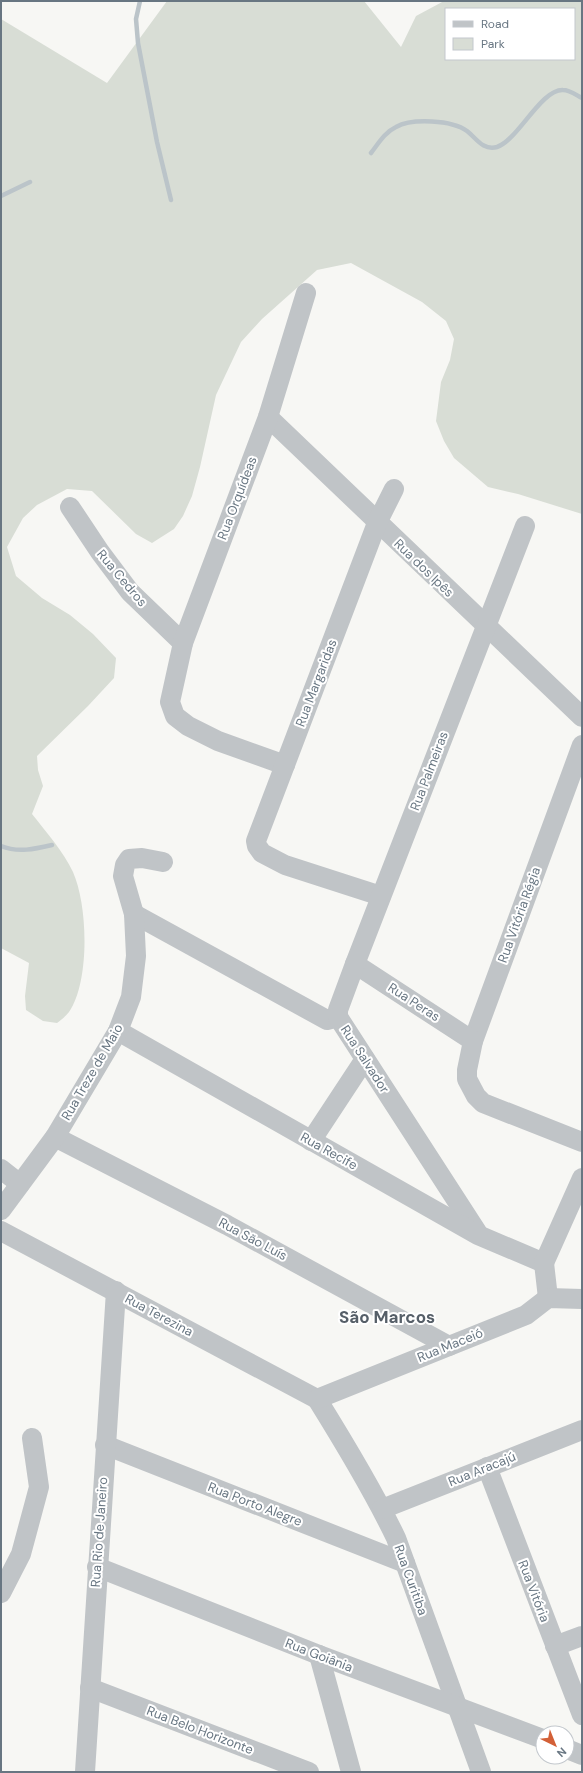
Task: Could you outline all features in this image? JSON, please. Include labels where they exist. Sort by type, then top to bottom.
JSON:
[{"type":"street","name":"Rua Orquídeas","points":[[285,765],[218,741],[188,726],[175,716],[170,702],[183,644],[268,417],[306,293]]},
{"type":"street","name":"Rua dos Ipês","points":[[268,417],[377,523],[582,717]]},
{"type":"street","name":"Rua Margaridas","points":[[381,896],[285,866],[262,853],[257,846],[256,841],[377,523],[394,489]]},
{"type":"street","name":"Rua Cedros","points":[[70,507],[100,552],[130,592],[183,644]]},
{"type":"street","name":"Rua Palmeiras","points":[[338,1017],[338,1010],[355,964],[525,526]]},
{"type":"street","name":"Rua Vitória Régia","points":[[582,745],[473,1041],[467,1070],[467,1079],[483,1103],[582,1142]]},
{"type":"street","name":"Rua Treze de Maio","points":[[1,1210],[55,1137],[118,1031],[131,997],[135,977],[136,956],[134,914],[124,882],[124,865],[129,859],[142,858],[163,862]]},
{"type":"street","name":"Rua Salvador","points":[[134,914],[326,1020],[338,1017],[478,1235]]},
{"type":"street","name":"Rua Peras","points":[[355,964],[473,1041]]},
{"type":"street","name":"Rua Recife","points":[[118,1031],[478,1235],[544,1263]]},
{"type":"street","points":[[311,1141],[365,1059]]},
{"type":"street","name":"Rua São Luís","points":[[55,1137],[227,1225],[449,1346]]},
{"type":"street","points":[[1,1169],[20,1184]]},
{"type":"street","points":[[582,1178],[544,1263],[548,1298],[582,1299]]},
{"type":"street","name":"Rua Terezina","points":[[1,1231],[317,1399]]},
{"type":"street","name":"Rua Rio de Janeiro","points":[[85,1772],[97,1567],[116,1291]]},
{"type":"street","name":"Rua Maceió","points":[[317,1399],[526,1315],[548,1298]]},
{"type":"street","name":"Rua Curitiba","points":[[317,1399],[352,1455],[382,1509],[405,1563],[481,1772]]},
{"type":"street","name":"Rua Aracajú","points":[[382,1509],[582,1430]]},
{"type":"street","points":[[1,1593],[22,1554],[39,1487],[32,1438]]},
{"type":"street","name":"Rua Porto Alegre","points":[[105,1445],[405,1563]]},
{"type":"street","name":"Rua Vitória","points":[[488,1467],[582,1715]]},
{"type":"street","name":"Rua Goiânia","points":[[97,1567],[320,1655],[535,1736]]},
{"type":"street","points":[[555,1646],[582,1636]]},
{"type":"street","points":[[320,1655],[351,1772]]},
{"type":"street","name":"Rua Belo Horizonte","points":[[90,1688],[310,1772]]},
{"type":"green space","points":[[167,1],[364,1],[401,47],[416,16],[444,1],[582,1],[582,514],[518,494],[488,487],[454,458],[444,441],[436,421],[441,382],[450,360],[454,339],[446,321],[422,302],[351,263],[317,270],[262,319],[241,342],[216,395],[192,496],[183,516],[174,529],[152,543],[136,534],[92,491],[67,489],[37,505],[23,518],[7,547],[16,576],[42,598],[70,615],[93,634],[116,658],[114,678],[37,756],[38,770],[43,786],[32,814],[60,849],[73,872],[82,904],[84,923],[81,982],[76,998],[69,1012],[57,1023],[43,1021],[26,1010],[25,996],[29,963],[1,948],[1,19],[107,83]]},
{"type":"waterway","points":[[140,1],[136,19],[138,43],[157,142],[171,200]]},
{"type":"waterway","points":[[371,153],[382,138],[392,129],[403,124],[422,121],[452,124],[467,131],[484,146],[492,148],[497,147],[513,135],[538,106],[555,92],[566,90],[582,98]]},
{"type":"waterway","points":[[1,196],[30,182]]},
{"type":"waterway","points":[[1,846],[20,850],[52,845]]},
{"type":"district","name":"São Marcos","points":[[387,1317]]}]
